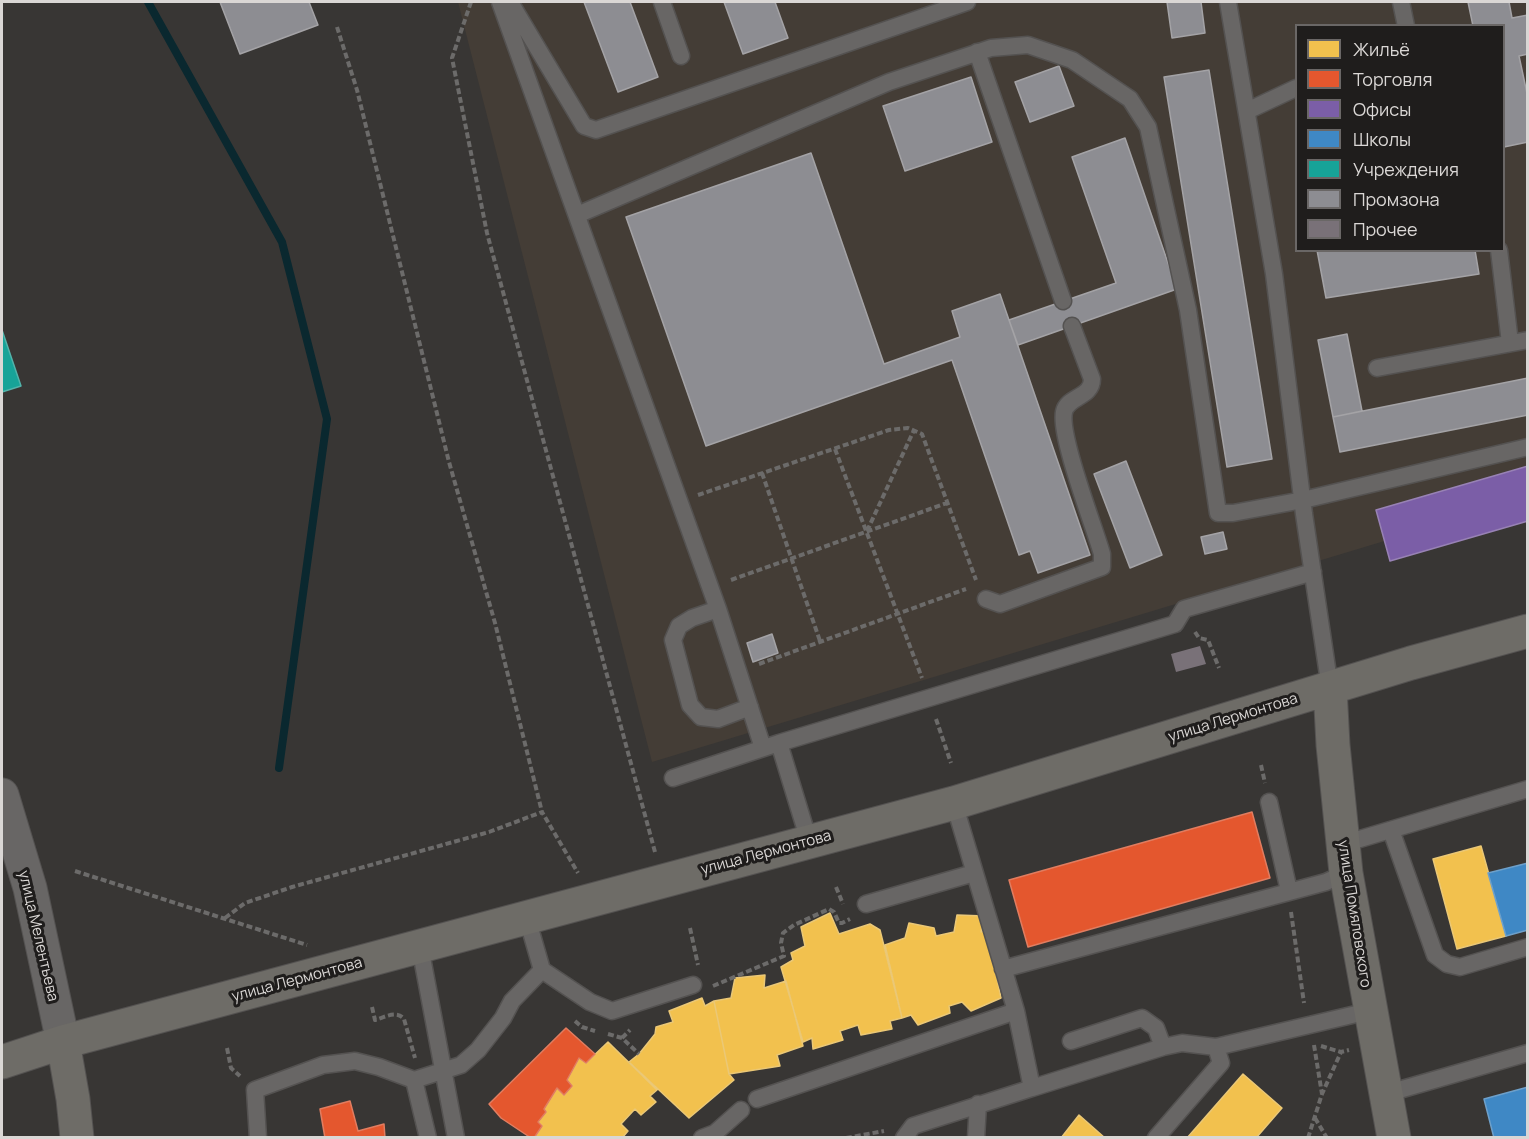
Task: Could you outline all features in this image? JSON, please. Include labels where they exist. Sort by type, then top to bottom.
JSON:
[{"type":"main road","name":"улица Лермонтова","points":[[2,1062],[63,1042],[954,804],[1330,688],[1527,631]]},
{"type":"main road","name":"улица Помяловского","points":[[1330,688],[1344,858],[1369,1011],[1394,1137]]},
{"type":"main road","points":[[63,1042],[77,1137]]},
{"type":"street","name":"улица Мелентьева","points":[[2,795],[30,888],[63,1042]]},
{"type":"lane","points":[[500,2],[680,501],[763,748]]},
{"type":"lane","points":[[510,2],[584,126],[596,130],[967,2]]},
{"type":"lane","points":[[662,2],[681,56]]},
{"type":"lane","points":[[1228,2],[1274,274],[1330,688]]},
{"type":"lane","points":[[1401,2],[1406,24]]},
{"type":"lane","points":[[578,215],[889,82],[991,48],[1028,45],[1072,60],[1130,99],[1148,127],[1186,298],[1218,513],[1233,513],[1303,500],[1527,447]]},
{"type":"lane","points":[[977,52],[1063,302]]},
{"type":"lane","points":[[1247,111],[1295,88]]},
{"type":"lane","points":[[1499,252],[1510,343]]},
{"type":"lane","points":[[982,592],[1000,604],[1102,567],[1102,554],[1065,437],[1064,411],[1069,402],[1083,396],[1092,385],[1092,379],[1072,326]]},
{"type":"lane","points":[[1377,368],[1527,340]]},
{"type":"lane","points":[[673,778],[779,743],[1175,624],[1184,609],[1313,572]]},
{"type":"lane","points":[[718,609],[692,618],[679,626],[674,639],[690,705],[701,717],[718,719],[750,707]]},
{"type":"lane","points":[[779,743],[809,841]]},
{"type":"lane","points":[[1004,969],[1326,882],[1344,858],[1391,830],[1527,789]]},
{"type":"lane","points":[[1269,802],[1288,891]]},
{"type":"lane","points":[[954,804],[1016,1011],[1032,1088]]},
{"type":"lane","points":[[1391,830],[1435,955],[1448,964],[1460,967],[1527,947]]},
{"type":"lane","points":[[866,904],[974,873]]},
{"type":"lane","points":[[527,918],[542,970],[590,1002],[612,1011],[698,988]]},
{"type":"lane","points":[[420,947],[456,1137]]},
{"type":"lane","points":[[258,1137],[255,1090],[322,1065],[355,1061],[414,1080],[461,1065],[478,1050],[503,1018],[512,1001],[542,970]]},
{"type":"lane","points":[[757,1099],[1016,1011]]},
{"type":"lane","points":[[909,1131],[978,1104],[1163,1047],[1182,1043],[1216,1047],[1369,1011]]},
{"type":"lane","points":[[1071,1041],[1142,1018],[1156,1028],[1163,1047]]},
{"type":"lane","points":[[1156,1137],[1221,1063],[1216,1047]]},
{"type":"lane","points":[[1385,1094],[1527,1053]]},
{"type":"lane","points":[[414,1080],[428,1137]]},
{"type":"lane","points":[[976,1137],[978,1104]]},
{"type":"lane","points":[[702,1137],[714,1134],[741,1110]]},
{"type":"path","points":[[471,2],[452,58],[486,233],[655,852]]},
{"type":"path","points":[[337,27],[357,90],[446,451],[495,623],[542,812],[578,873]]},
{"type":"path","points":[[680,501],[889,430],[909,428],[922,434],[971,571],[982,592],[897,614],[738,671]]},
{"type":"path","points":[[866,532],[914,430]]},
{"type":"path","points":[[835,449],[920,673]]},
{"type":"path","points":[[762,473],[820,641]]},
{"type":"path","points":[[710,588],[947,503]]},
{"type":"path","points":[[1191,607],[1195,632],[1199,638],[1208,640],[1219,668]]},
{"type":"path","points":[[225,918],[245,903],[292,887],[489,832],[542,812]]},
{"type":"path","points":[[75,871],[311,946]]},
{"type":"path","points":[[698,988],[784,956],[781,943],[783,933],[794,925],[829,909],[834,912],[839,923],[850,921],[836,887]]},
{"type":"path","points":[[1288,891],[1307,1026],[1313,1044],[1322,1094]]},
{"type":"path","points":[[690,928],[695,950]]},
{"type":"path","points":[[372,1007],[375,1020],[396,1014],[401,1015],[416,1062]]},
{"type":"path","points":[[582,1027],[622,1038],[639,1054]]},
{"type":"path","points":[[1308,1137],[1322,1094],[1341,1052],[1313,1044]]},
{"type":"path","points":[[227,1048],[231,1068]]},
{"type":"path","points":[[1315,1117],[1327,1137]]},
{"type":"path","points":[[846,1137],[909,1131]]},
{"type":"shaded area","points":[[458,2],[1527,2],[1527,498],[652,762]]},
{"type":"building: Жильё","points":[[1481,846],[1506,936],[1457,949],[1433,859]]},
{"type":"building: Жильё","points":[[830,913],[839,934],[870,924],[880,930],[902,1018],[890,1021],[892,1029],[861,1035],[858,1025],[840,1031],[843,1040],[813,1049],[812,1038],[803,1042],[781,967],[793,960],[791,953],[805,946],[801,927]]},
{"type":"building: Жильё","points":[[957,915],[985,916],[981,932],[987,929],[1001,998],[971,1011],[962,1002],[949,1006],[950,1013],[918,1025],[911,1015],[902,1018],[885,945],[905,938],[909,923],[934,928],[936,936],[954,932]]},
{"type":"building: Жильё","points":[[765,975],[764,988],[786,981],[803,1046],[777,1055],[780,1066],[729,1074],[714,1001],[731,998],[735,978]]},
{"type":"building: Жильё","points":[[702,998],[705,1006],[714,1001],[729,1074],[734,1080],[689,1118],[629,1062],[639,1054],[655,1034],[656,1027],[673,1022],[669,1011]]},
{"type":"building: Жильё","points":[[608,1042],[657,1090],[650,1096],[656,1102],[641,1115],[635,1109],[621,1124],[628,1131],[622,1138],[534,1138],[542,1126],[538,1122],[546,1112],[544,1109],[557,1088],[564,1095],[572,1086],[567,1080],[579,1058],[586,1063]]},
{"type":"building: Жильё","points":[[1243,1074],[1282,1108],[1256,1138],[1187,1138]]},
{"type":"building: Жильё","points":[[1079,1115],[1105,1138],[1061,1138]]},
{"type":"building: Торговля","points":[[1252,812],[1270,878],[1028,947],[1009,880]]},
{"type":"building: Торговля","points":[[566,1028],[595,1054],[586,1063],[579,1058],[567,1080],[572,1086],[564,1095],[557,1088],[544,1109],[546,1112],[538,1122],[542,1126],[534,1138],[531,1138],[501,1118],[489,1104]]},
{"type":"building: Торговля","points":[[350,1101],[358,1131],[384,1124],[385,1138],[325,1138],[320,1109]]},
{"type":"building: Офисы","points":[[1528,466],[1528,521],[1390,561],[1376,510]]},
{"type":"building: Школы","points":[[1528,863],[1528,930],[1506,936],[1488,873]]},
{"type":"building: Школы","points":[[1528,1087],[1528,1138],[1494,1138],[1484,1099]]},
{"type":"building: Учреждения","points":[[2,330],[21,386],[2,392]]},
{"type":"building: Промзона","points":[[220,2],[309,2],[318,25],[240,54]]},
{"type":"building: Промзона","points":[[584,2],[630,2],[658,77],[618,92]]},
{"type":"building: Промзона","points":[[724,2],[775,2],[788,38],[743,54]]},
{"type":"building: Промзона","points":[[1167,2],[1201,2],[1205,33],[1172,38]]},
{"type":"building: Промзона","points":[[1468,2],[1509,2],[1512,18],[1528,15],[1528,54],[1519,56],[1528,98],[1528,142],[1505,147],[1505,24],[1473,24]]},
{"type":"building: Промзона","points":[[1059,66],[1074,106],[1030,122],[1015,82]]},
{"type":"building: Промзона","points":[[1209,70],[1272,459],[1227,467],[1164,77]]},
{"type":"building: Промзона","points":[[971,77],[992,142],[905,171],[883,106]]},
{"type":"building: Промзона","points":[[1125,138],[1177,289],[1018,345],[1009,320],[1116,283],[1072,157]]},
{"type":"building: Промзона","points":[[811,153],[884,364],[960,337],[952,311],[1000,294],[1090,555],[1038,573],[1030,551],[1019,555],[952,360],[706,446],[626,217]]},
{"type":"building: Промзона","points":[[1317,252],[1475,252],[1479,274],[1326,298]]},
{"type":"building: Промзона","points":[[1347,334],[1362,411],[1333,417],[1318,340]]},
{"type":"building: Промзона","points":[[1528,378],[1528,415],[1340,452],[1333,417]]},
{"type":"building: Промзона","points":[[1126,461],[1162,555],[1130,568],[1094,474]]},
{"type":"building: Промзона","points":[[1223,532],[1227,549],[1205,554],[1201,537]]},
{"type":"building: Промзона","points":[[772,634],[778,653],[753,662],[747,643]]},
{"type":"building: Прочее","points":[[1200,646],[1206,664],[1176,672],[1171,654]]},
{"type":"waterway","points":[[148,2],[282,242],[327,419],[279,768]]}]
